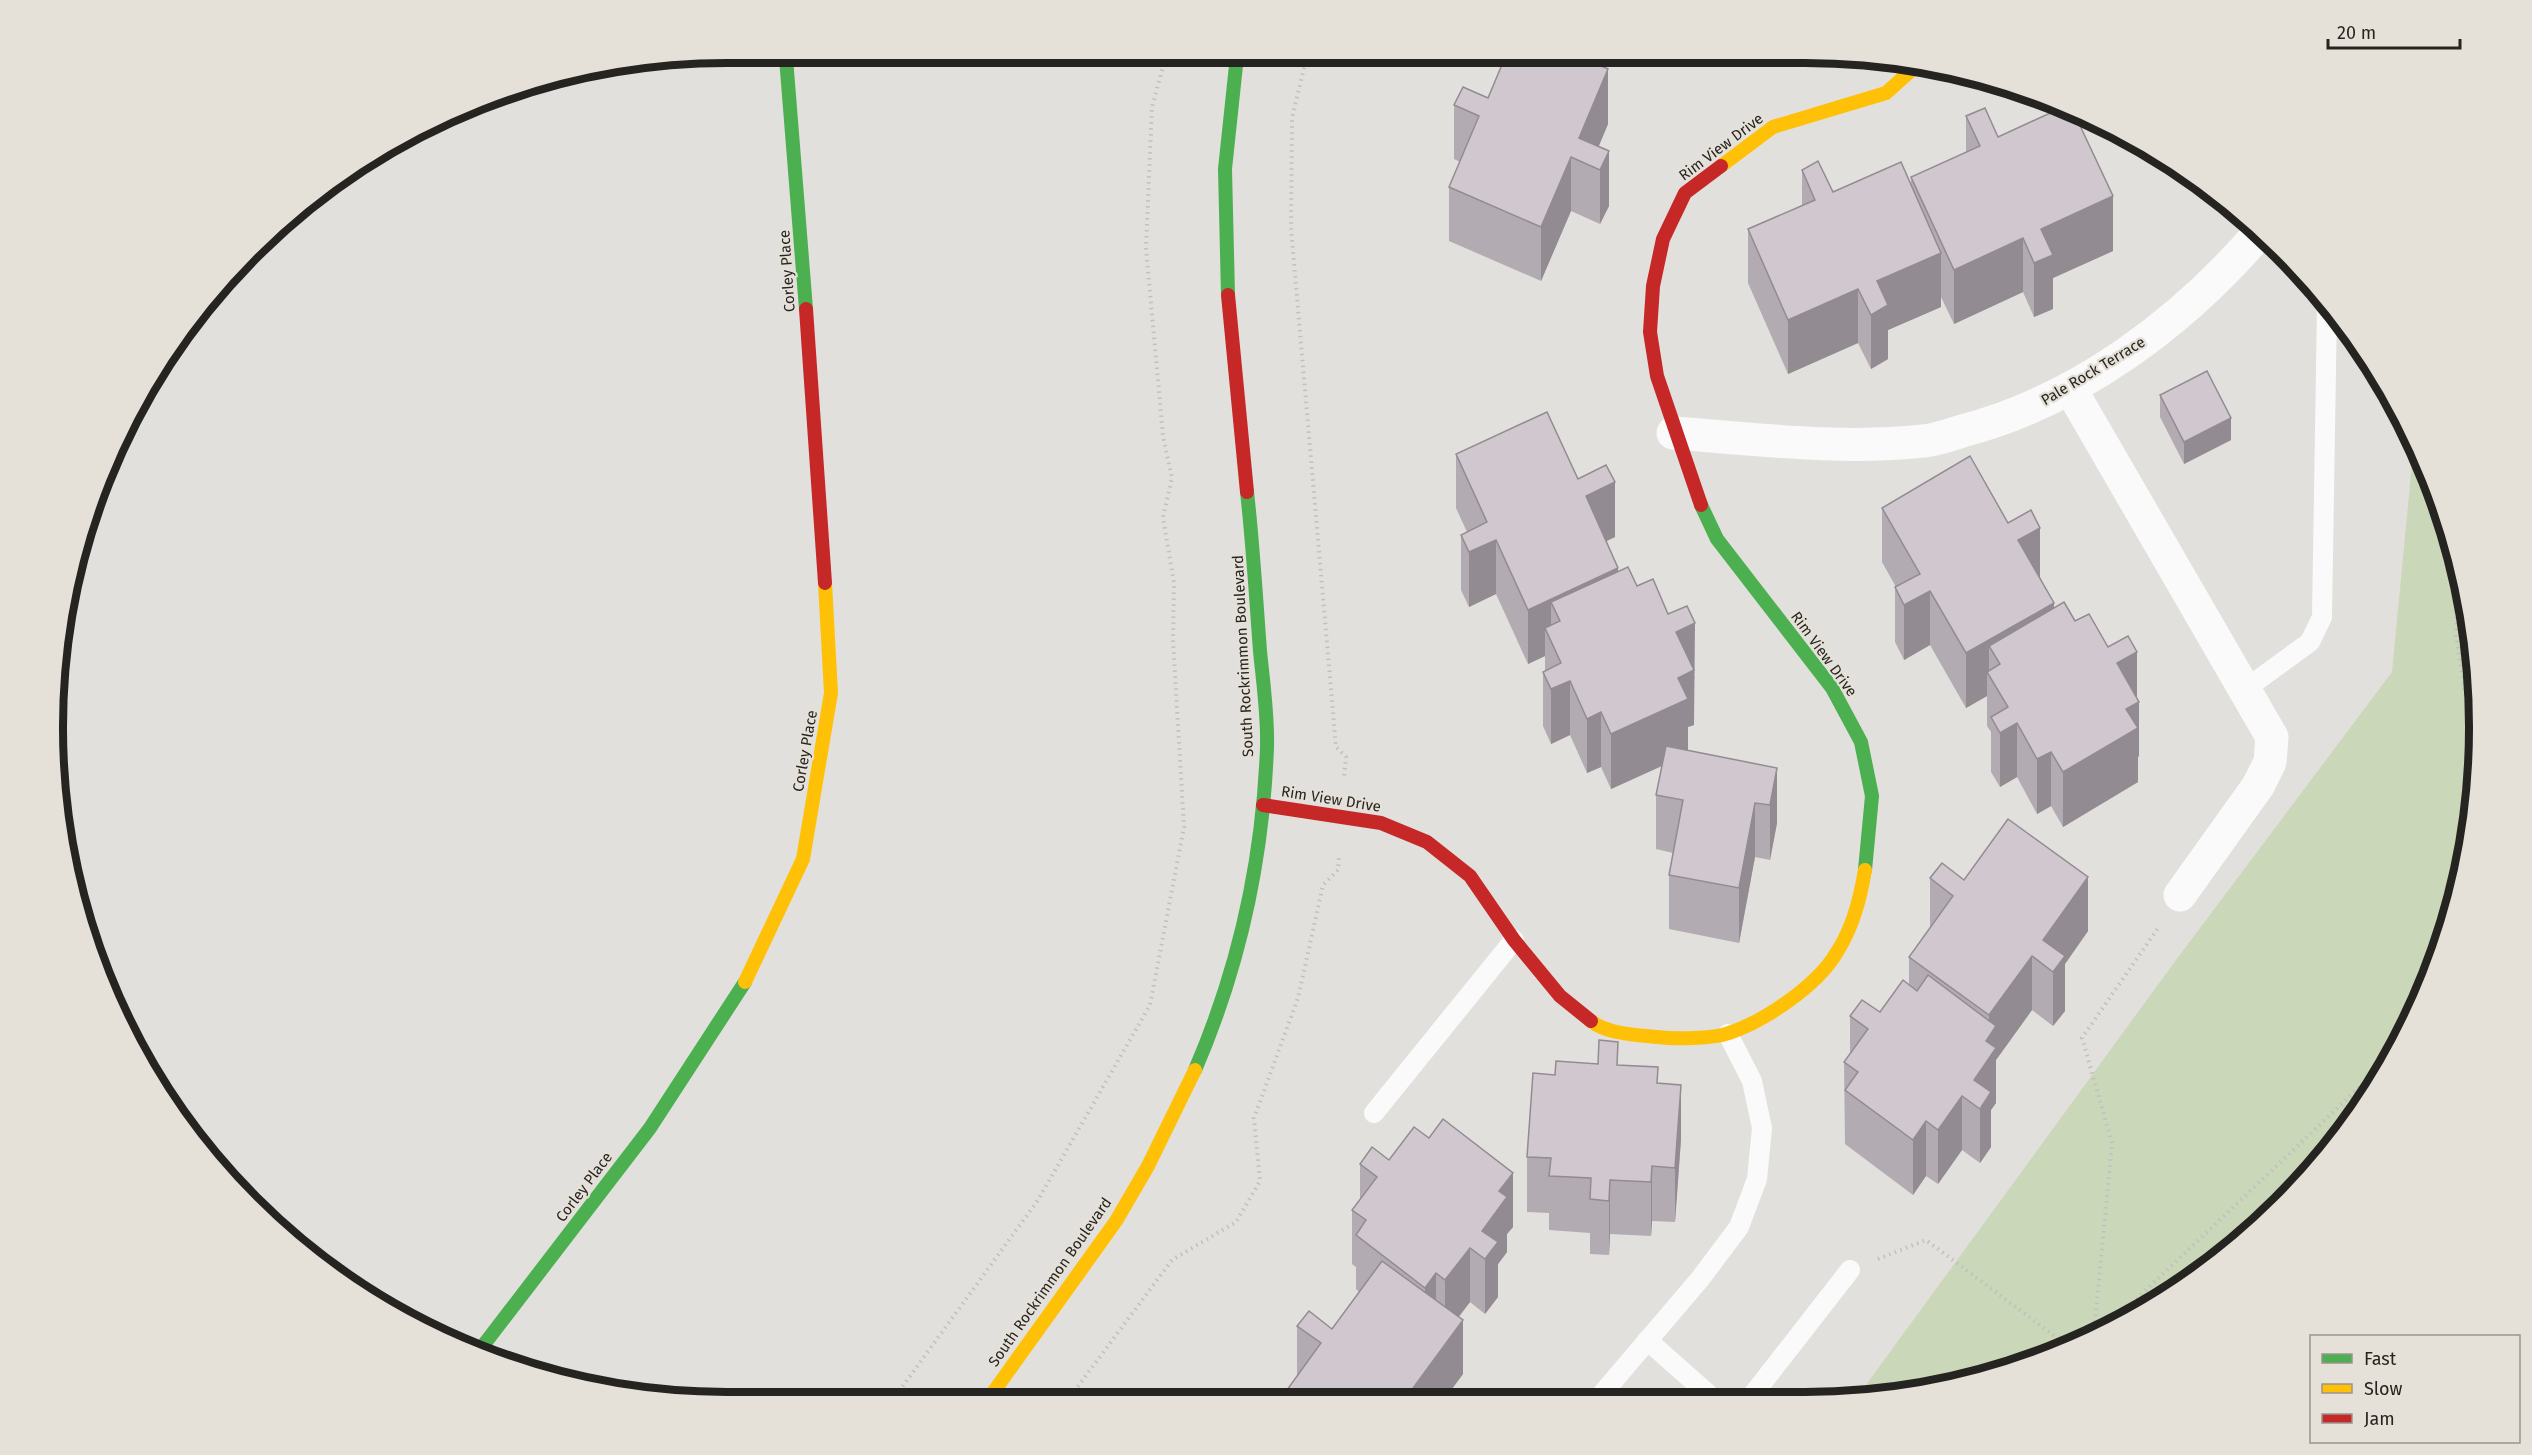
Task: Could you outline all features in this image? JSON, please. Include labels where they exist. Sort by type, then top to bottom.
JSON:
[{"type":"street","name":"Corley Place","points":[[484,1345],[650,1128],[750,974],[803,859],[831,693],[816,433],[786,63]]},
{"type":"street","name":"South Rockrimmon Boulevard","points":[[993,1392],[1116,1221],[1179,1108],[1206,1046],[1232,976],[1257,860],[1267,741],[1253,548],[1226,257],[1225,165],[1228,107],[1237,63]]},
{"type":"street","name":"Rim View Drive","points":[[1263,805],[1381,823],[1426,842],[1470,876],[1514,940],[1560,996],[1594,1024],[1631,1035],[1665,1038],[1728,1034],[1768,1014],[1805,988],[1837,953],[1859,904],[1869,849],[1872,796],[1861,742],[1832,688],[1717,539],[1694,491],[1657,376],[1650,332],[1653,286],[1663,239],[1685,194],[1773,127],[1886,93],[1909,72]]},
{"type":"street","name":"Pale Rock Terrace","points":[[1674,433],[1846,445],[1925,441],[1994,423],[2054,397],[2146,340],[2229,268],[2254,239]]},
{"type":"street","points":[[2070,388],[2272,737],[2270,762],[2258,786],[2180,895]]},
{"type":"lane","points":[[2244,690],[2310,642],[2322,617],[2327,317]]},
{"type":"lane","points":[[1374,1113],[1514,940]]},
{"type":"lane","points":[[1604,1392],[1700,1279],[1739,1227],[1757,1179],[1762,1128],[1752,1081],[1728,1034]]},
{"type":"lane","points":[[1755,1392],[1850,1270]]},
{"type":"lane","points":[[1647,1340],[1706,1392]]},
{"type":"path","points":[[899,1392],[1038,1200],[1150,1005],[1184,826],[1173,639],[1174,583],[1163,517],[1172,478],[1163,436],[1146,248],[1152,107],[1164,63]]},
{"type":"path","points":[[2456,598],[2456,636],[2469,716]]},
{"type":"path","points":[[2095,1324],[2112,1143],[2082,1038],[2180,895]]},
{"type":"path","points":[[2127,1308],[2367,1081]]},
{"type":"path","points":[[1850,1270],[1926,1240],[2061,1340]]},
{"type":"green space","points":[[2412,461],[2434,514],[2446,556],[2463,641],[2468,684],[2469,728],[2468,771],[2463,814],[2446,899],[2434,941],[2418,982],[2380,1060],[2332,1132],[2304,1166],[2243,1227],[2209,1255],[2137,1303],[2059,1341],[2018,1357],[1934,1379],[1863,1389],[2176,960],[2392,672]]},
{"type":"building","points":[[1503,63],[1594,63],[1608,69],[1579,138],[1609,151],[1600,170],[1571,157],[1541,227],[1449,187],[1479,116],[1454,105],[1463,87],[1488,98]]},
{"type":"building","points":[[1985,108],[1998,137],[2053,112],[2079,123],[2113,196],[2041,229],[2053,255],[2034,263],[2023,238],[1954,270],[1911,177],[1980,146],[1966,116]]},
{"type":"building","points":[[1818,161],[1833,192],[1901,162],[1941,253],[1877,281],[1888,305],[1871,315],[1858,289],[1788,320],[1748,229],[1815,200],[1802,170]]},
{"type":"building","points":[[2207,371],[2231,418],[2184,442],[2160,395]]},
{"type":"building","points":[[1547,412],[1578,479],[1606,465],[1615,482],[1586,496],[1618,568],[1528,610],[1496,540],[1469,552],[1461,535],[1487,522],[1456,454]]},
{"type":"building","points":[[1970,456],[2008,523],[2031,510],[2040,528],[2018,540],[2054,603],[1966,653],[1930,591],[1904,605],[1895,587],[1920,574],[1882,508]]},
{"type":"building","points":[[1628,567],[1637,586],[1653,579],[1668,614],[1687,606],[1695,623],[1676,632],[1694,670],[1678,678],[1688,699],[1611,734],[1601,712],[1587,719],[1570,681],[1551,689],[1543,672],[1561,663],[1545,628],[1560,621],[1551,602]]},
{"type":"building","points":[[2064,602],[2075,621],[2089,614],[2108,647],[2128,636],[2137,652],[2117,663],[2139,702],[2126,709],[2138,728],[2063,772],[2051,752],[2037,759],[2017,723],[2000,733],[1991,717],[2008,707],[1987,672],[2000,664],[1989,646]]},
{"type":"building","points":[[1666,746],[1777,768],[1770,805],[1755,803],[1739,888],[1669,875],[1683,800],[1656,795]]},
{"type":"building","points":[[2008,819],[2088,877],[2043,940],[2065,956],[2053,972],[2032,956],[1989,1015],[1909,957],[1953,896],[1930,878],[1942,863],[1964,880]]},
{"type":"building","points":[[1928,975],[1996,1026],[1986,1041],[1996,1048],[1974,1080],[1991,1092],[1980,1109],[1962,1096],[1938,1130],[1926,1121],[1913,1140],[1845,1090],[1858,1072],[1844,1062],[1868,1029],[1850,1016],[1862,1000],[1880,1012],[1903,980],[1917,991]]},
{"type":"building","points":[[1599,1040],[1618,1042],[1617,1065],[1658,1067],[1657,1083],[1681,1085],[1675,1168],[1652,1166],[1651,1182],[1610,1180],[1609,1201],[1590,1199],[1591,1178],[1549,1176],[1551,1158],[1527,1157],[1533,1073],[1555,1075],[1556,1061],[1598,1064]]},
{"type":"building","points":[[1443,1119],[1513,1173],[1499,1191],[1507,1197],[1482,1231],[1498,1242],[1485,1259],[1470,1248],[1445,1280],[1436,1273],[1425,1288],[1356,1235],[1366,1220],[1352,1210],[1377,1177],[1360,1164],[1372,1147],[1389,1160],[1414,1127],[1429,1138]]},
{"type":"building","points":[[1382,1261],[1463,1320],[1413,1388],[1419,1392],[1286,1392],[1321,1343],[1297,1326],[1309,1311],[1332,1329]]},
{"type":"traffic: fast","points":[[786,63],[806,309]]},
{"type":"traffic: fast","points":[[1228,295],[1225,169],[1236,63]]},
{"type":"traffic: fast","points":[[1195,1070],[1224,992],[1246,912],[1265,788],[1267,723],[1247,492]]},
{"type":"traffic: fast","points":[[1701,505],[1717,539],[1832,688],[1861,742],[1872,796],[1865,870]]},
{"type":"traffic: fast","points":[[484,1345],[650,1128],[745,982]]},
{"type":"traffic: slow","points":[[1721,166],[1773,127],[1886,93],[1909,72]]},
{"type":"traffic: slow","points":[[745,982],[803,859],[831,693],[825,583]]},
{"type":"traffic: slow","points":[[1591,1021],[1605,1029],[1622,1033],[1683,1038],[1722,1035],[1758,1020],[1804,989],[1837,952],[1852,923],[1865,870]]},
{"type":"traffic: slow","points":[[993,1392],[1116,1221],[1148,1166],[1195,1070]]},
{"type":"traffic: jam","points":[[1701,505],[1657,376],[1650,332],[1653,286],[1663,239],[1685,193],[1721,166]]},
{"type":"traffic: jam","points":[[1228,295],[1247,492]]},
{"type":"traffic: jam","points":[[806,309],[825,583]]},
{"type":"traffic: jam","points":[[1263,805],[1381,823],[1427,842],[1470,876],[1514,940],[1560,996],[1591,1021]]}]
